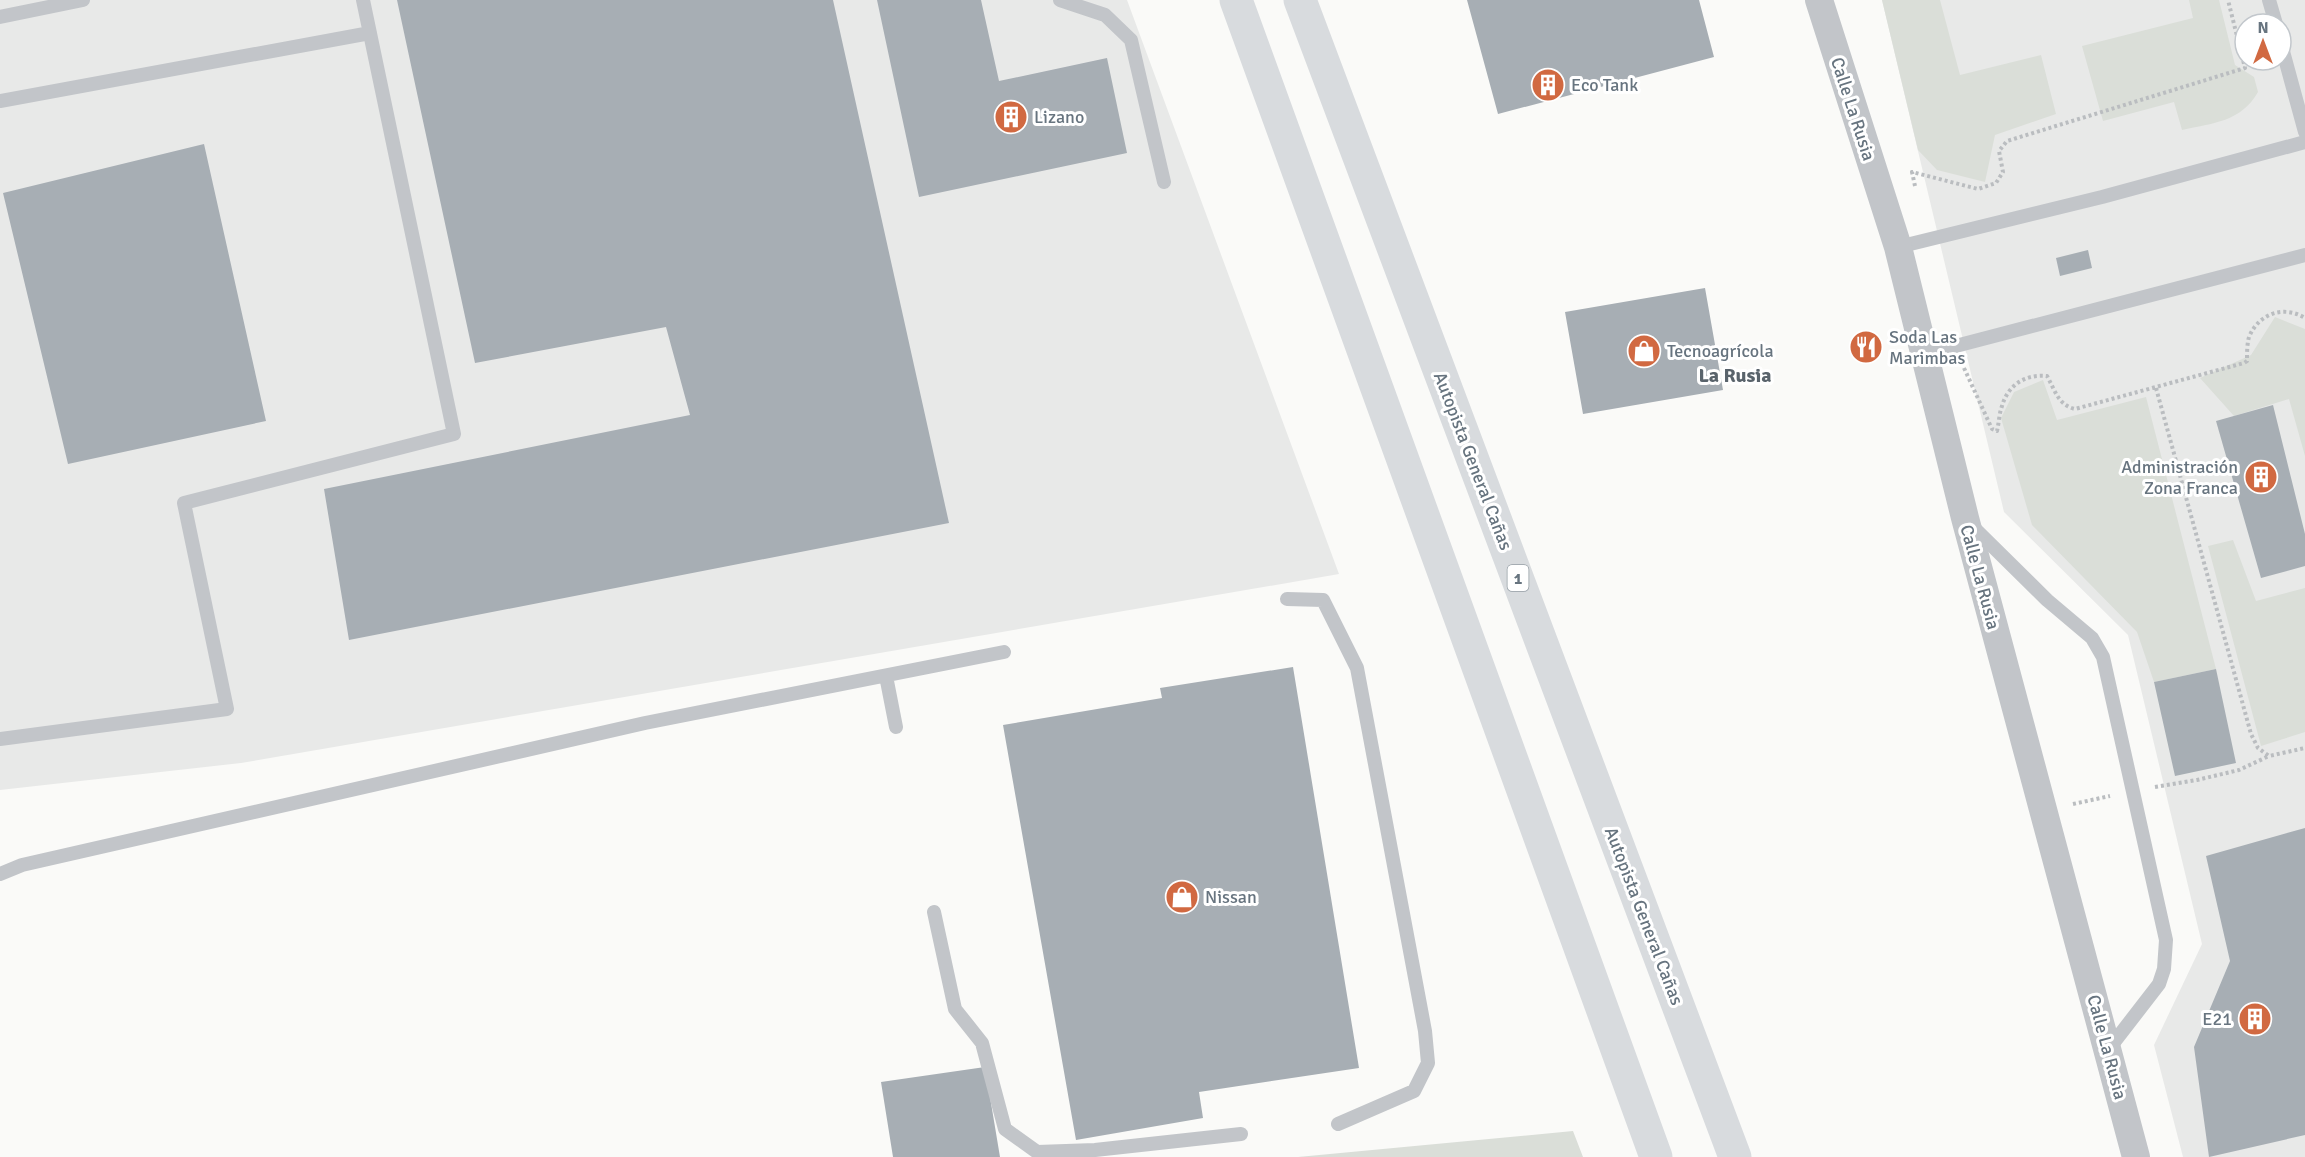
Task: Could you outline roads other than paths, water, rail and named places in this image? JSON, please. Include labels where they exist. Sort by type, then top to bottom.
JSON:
[{"type":"highway","points":[[1236,0],[1656,1157]]},
{"type":"highway","name":"Autopista General Cañas","points":[[1300,0],[1735,1157]]},
{"type":"street","name":"Calle La Rusia","points":[[1819,0],[1898,247],[1965,518],[2136,1157]]},
{"type":"lane","points":[[0,17],[83,0]]},
{"type":"lane","points":[[0,739],[227,709],[184,502],[454,434],[363,0]]},
{"type":"lane","points":[[1060,0],[1105,15],[1131,40],[1164,182]]},
{"type":"lane","points":[[0,101],[370,33]]},
{"type":"lane","points":[[2289,72],[2305,132]]},
{"type":"lane","points":[[1898,247],[2102,197],[2305,142]]},
{"type":"lane","points":[[1925,354],[2305,255]]},
{"type":"lane","points":[[1965,518],[2047,600],[2092,638],[2103,657],[2166,940],[2164,969],[2159,984],[2108,1050]]},
{"type":"lane","points":[[1287,599],[1323,600],[1357,668],[1425,1031],[1428,1063],[1414,1090],[1338,1124]]},
{"type":"lane","points":[[0,874],[22,865],[645,723],[1004,652]]},
{"type":"lane","points":[[886,676],[896,727]]},
{"type":"lane","points":[[934,912],[955,1009],[982,1043],[1005,1129],[1037,1152],[1095,1150],[1241,1134]]},
{"type":"place","name":"Eco Tank","points":[[1548,85]]},
{"type":"place","name":"Lizano","points":[[1011,117]]},
{"type":"place","name":"Soda Las Marimbas","points":[[1866,347]]},
{"type":"place","name":"Tecnoagrícola","points":[[1644,351]]},
{"type":"place","name":"Administración Zona Franca","points":[[2261,477]]},
{"type":"place","name":"Nissan","points":[[1182,897]]},
{"type":"place","name":"E21","points":[[2255,1019]]},
{"type":"district","name":"La Rusia","points":[[1735,375]]}]
